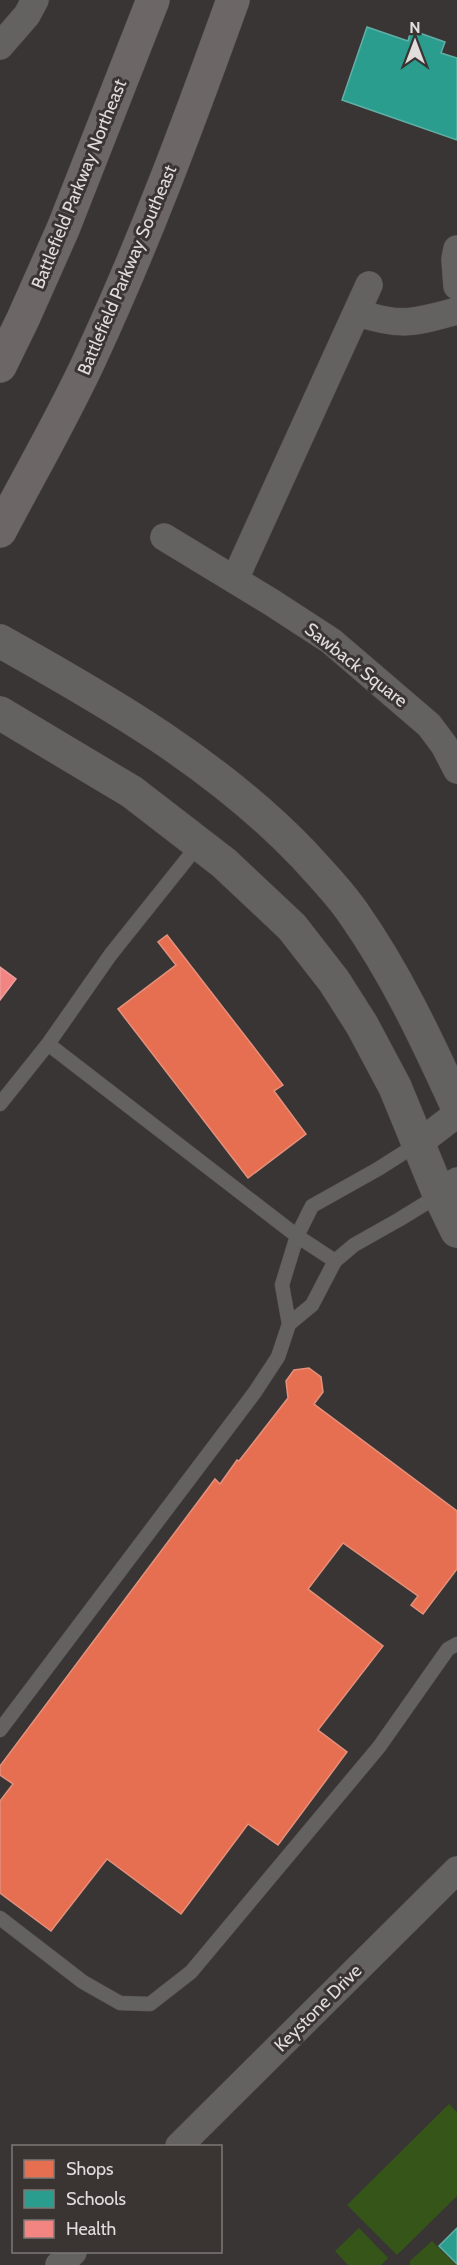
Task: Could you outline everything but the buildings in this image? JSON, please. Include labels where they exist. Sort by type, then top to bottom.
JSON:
[{"type":"main road","name":"Battlefield Parkway Northeast","points":[[0,366],[63,229],[153,0]]},
{"type":"main road","name":"Battlefield Parkway Southeast","points":[[0,531],[98,341],[177,153],[233,0]]},
{"type":"street","points":[[0,46],[27,15],[35,0]]},
{"type":"street","points":[[457,249],[455,259],[457,286]]},
{"type":"street","points":[[236,579],[369,285]]},
{"type":"street","points":[[358,313],[391,323],[416,322],[457,311]]},
{"type":"street","name":"Sawback Square","points":[[164,537],[236,579],[331,641],[412,709],[439,739],[457,770]]},
{"type":"street","points":[[0,641],[167,740],[239,794],[282,832],[353,912],[395,978],[457,1106]]},
{"type":"street","points":[[0,713],[132,792],[224,862],[292,927],[334,981],[362,1026],[395,1087],[419,1143],[448,1188],[457,1231]]},
{"type":"street","points":[[419,1143],[457,1114]]},
{"type":"street","name":"Keystone Drive","points":[[180,2145],[457,1870]]},
{"type":"street","points":[[59,2265],[72,2253]]},
{"type":"lane","points":[[0,1104],[48,1044],[111,954],[174,879],[200,844]]},
{"type":"lane","points":[[48,1044],[297,1236],[335,1261]]},
{"type":"lane","points":[[290,1324],[282,1285],[297,1236],[312,1206],[419,1143]]},
{"type":"lane","points":[[0,1730],[255,1392],[278,1357],[290,1324],[312,1305],[335,1261],[354,1245],[448,1188]]},
{"type":"lane","points":[[0,1918],[82,1982],[120,2003],[150,2004],[192,1972],[379,1746],[454,1651]]},
{"type":"green space","points":[[449,2104],[457,2112],[457,2196],[397,2255],[347,2205]]},
{"type":"green space","points":[[359,2228],[388,2258],[381,2265],[348,2265],[335,2251]]},
{"type":"green space","points":[[432,2241],[456,2265],[410,2265],[410,2261]]}]
